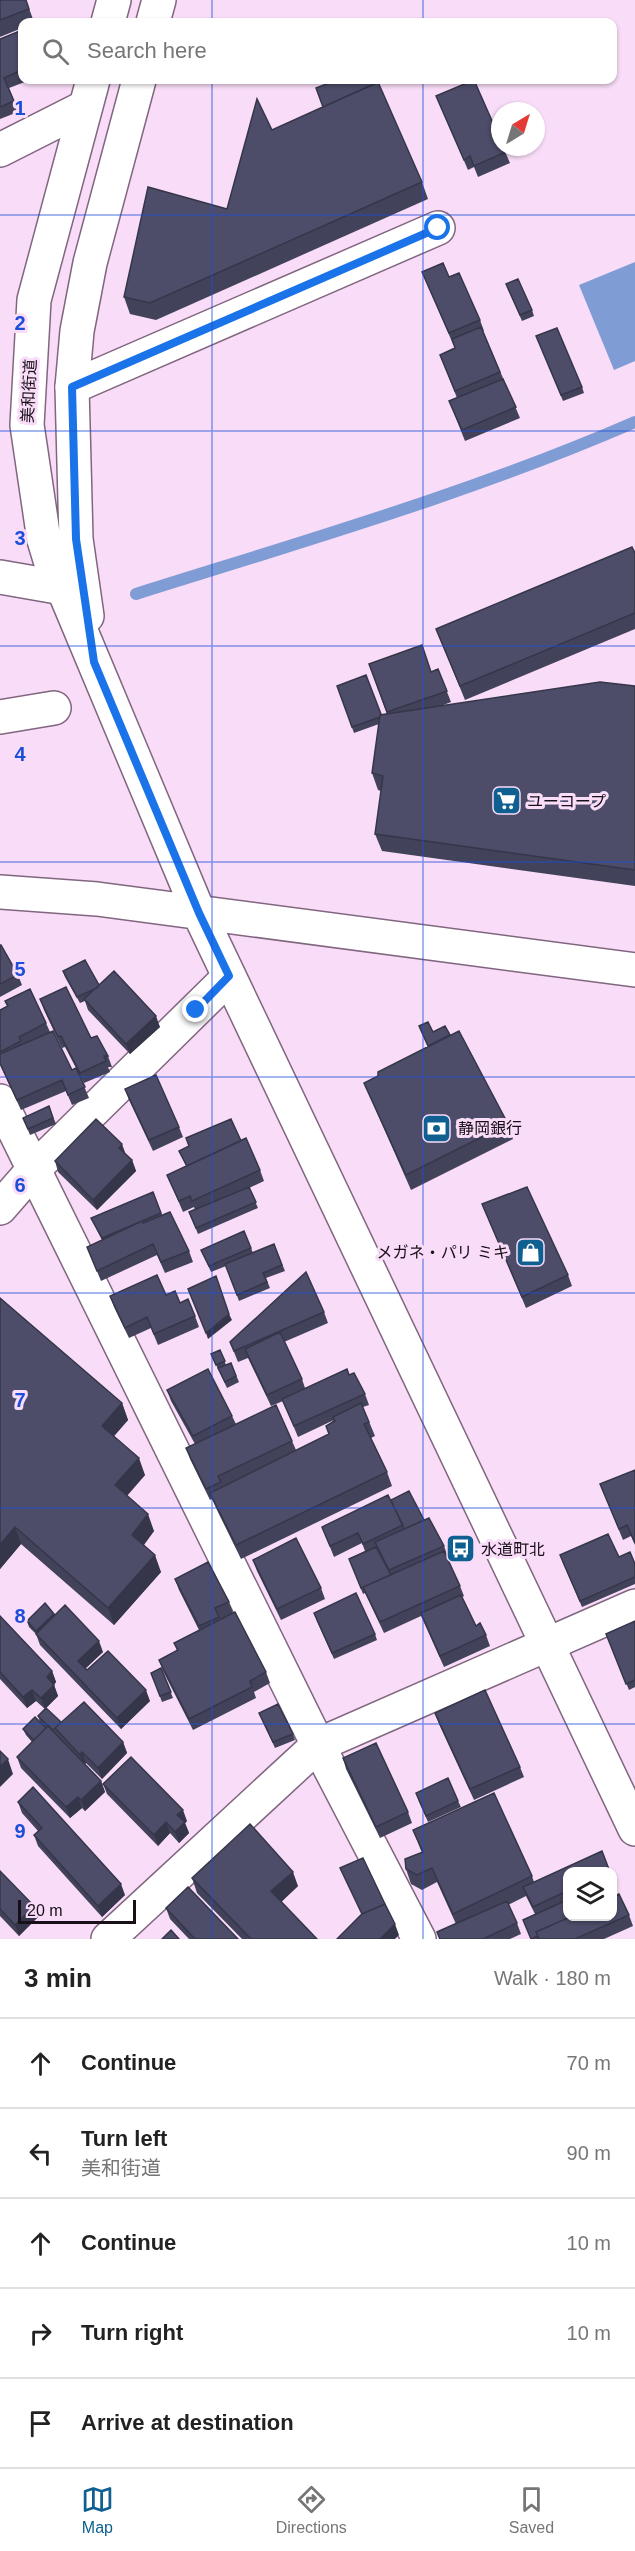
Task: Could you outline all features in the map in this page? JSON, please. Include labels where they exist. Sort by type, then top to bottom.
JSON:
[{"type":"street","points":[[109,18],[114,0]]},
{"type":"street","points":[[154,18],[159,0]]},
{"type":"street","name":"美和街道","points":[[94,662],[76,539],[72,387],[77,331],[90,263],[138,84]]},
{"type":"street","points":[[0,150],[89,93]]},
{"type":"street","name":"美和街道","points":[[89,93],[34,300],[27,425],[44,540],[54,573],[63,588],[199,913],[635,1829]]},
{"type":"street","points":[[72,387],[438,228]]},
{"type":"street","points":[[0,577],[63,588]]},
{"type":"street","points":[[0,717],[54,708]]},
{"type":"street","points":[[0,892],[97,899],[635,970]]},
{"type":"street","points":[[0,1208],[33,1170],[229,976]]},
{"type":"street","points":[[0,1101],[318,1744],[419,1939]]},
{"type":"street","points":[[108,1939],[318,1744],[635,1605]]},
{"type":"water","points":[[635,262],[635,361],[614,370],[579,285]]},
{"type":"building","points":[[0,0],[26,0],[29,9],[0,20]]},
{"type":"building","points":[[18,32],[18,72],[4,78],[14,101],[0,107],[0,39]]},
{"type":"building","points":[[326,84],[375,84],[323,107],[316,88]]},
{"type":"building","points":[[374,84],[379,84],[422,182],[150,303],[124,297],[148,187],[227,209],[257,99],[272,130]]},
{"type":"building","points":[[464,84],[476,84],[491,119],[491,156],[497,156],[474,166],[470,156],[464,160],[436,96]]},
{"type":"building","points":[[443,263],[449,277],[459,273],[480,320],[449,333],[422,272]]},
{"type":"building","points":[[518,279],[532,310],[520,315],[506,284]]},
{"type":"building","points":[[481,327],[500,372],[455,391],[440,355],[455,348],[452,339]]},
{"type":"building","points":[[557,328],[582,387],[561,395],[536,336]]},
{"type":"building","points":[[503,379],[516,407],[462,430],[449,401]]},
{"type":"building","points":[[632,547],[635,553],[635,613],[460,686],[436,629]]},
{"type":"building","points":[[422,645],[431,672],[438,669],[447,691],[387,712],[369,664]]},
{"type":"building","points":[[366,675],[381,714],[380,717],[352,727],[337,686]]},
{"type":"building","points":[[600,682],[635,686],[635,870],[375,834],[383,776],[372,773],[380,715]]},
{"type":"building","points":[[0,945],[18,975],[0,984]]},
{"type":"building","points":[[85,960],[99,985],[77,997],[63,971]]},
{"type":"building","points":[[114,971],[156,1016],[126,1044],[84,999]]},
{"type":"building","points":[[66,987],[91,1038],[97,1036],[108,1056],[104,1056],[106,1061],[80,1073],[61,1036],[58,1037],[40,999]]},
{"type":"building","points":[[30,989],[46,1023],[19,1037],[21,1041],[0,1052],[0,1010],[8,1006],[5,1001]]},
{"type":"building","points":[[428,1022],[433,1032],[445,1026],[450,1035],[428,1046],[419,1026]]},
{"type":"building","points":[[53,1031],[72,1070],[76,1068],[85,1087],[68,1095],[62,1080],[17,1100],[0,1063],[0,1054]]},
{"type":"building","points":[[459,1031],[508,1124],[406,1175],[364,1083],[378,1076],[378,1072]]},
{"type":"building","points":[[156,1075],[179,1127],[149,1140],[125,1089]]},
{"type":"building","points":[[49,1106],[53,1118],[28,1129],[23,1118]]},
{"type":"building","points":[[96,1119],[122,1144],[119,1148],[132,1160],[93,1200],[55,1161]]},
{"type":"building","points":[[231,1119],[241,1141],[187,1166],[179,1151],[189,1146],[186,1138]]},
{"type":"building","points":[[246,1138],[260,1170],[192,1201],[190,1196],[179,1201],[167,1175]]},
{"type":"building","points":[[249,1187],[256,1202],[196,1228],[189,1212]]},
{"type":"building","points":[[527,1187],[568,1275],[522,1297],[482,1204]]},
{"type":"building","points":[[153,1192],[161,1213],[102,1238],[91,1218]]},
{"type":"building","points":[[170,1212],[189,1251],[161,1262],[153,1244],[97,1271],[87,1247],[142,1221],[143,1223]]},
{"type":"building","points":[[244,1231],[251,1248],[209,1266],[201,1250]]},
{"type":"building","points":[[274,1244],[282,1265],[263,1273],[267,1282],[237,1295],[225,1264]]},
{"type":"building","points":[[306,1272],[324,1312],[234,1351],[230,1342]]},
{"type":"building","points":[[157,1275],[166,1295],[175,1291],[180,1303],[188,1299],[195,1316],[154,1334],[147,1317],[125,1328],[110,1296]]},
{"type":"building","points":[[216,1276],[229,1314],[206,1333],[188,1289]]},
{"type":"building","points":[[0,1298],[122,1403],[102,1426],[139,1458],[115,1485],[148,1514],[132,1535],[155,1555],[108,1608],[15,1527],[0,1545]]},
{"type":"building","points":[[280,1332],[302,1379],[267,1395],[245,1349]]},
{"type":"building","points":[[220,1350],[225,1361],[216,1365],[211,1354]]},
{"type":"building","points":[[231,1363],[236,1376],[225,1382],[218,1368]]},
{"type":"building","points":[[208,1369],[232,1416],[193,1436],[167,1390]]},
{"type":"building","points":[[347,1369],[349,1375],[354,1373],[365,1394],[294,1426],[282,1399]]},
{"type":"building","points":[[361,1403],[369,1422],[364,1424],[387,1472],[236,1545],[210,1493],[329,1434],[326,1426],[335,1421],[333,1417]]},
{"type":"building","points":[[276,1405],[292,1441],[218,1476],[221,1482],[206,1489],[186,1448]]},
{"type":"building","points":[[635,1470],[635,1543],[627,1525],[619,1529],[600,1484]]},
{"type":"building","points":[[409,1491],[424,1520],[404,1529],[391,1500]]},
{"type":"building","points":[[388,1495],[403,1525],[363,1544],[358,1533],[330,1546],[322,1527]]},
{"type":"building","points":[[429,1518],[444,1546],[389,1570],[375,1542]]},
{"type":"building","points":[[608,1534],[619,1557],[630,1552],[635,1564],[635,1577],[580,1601],[560,1555]]},
{"type":"building","points":[[296,1538],[321,1588],[277,1609],[253,1560]]},
{"type":"building","points":[[376,1547],[391,1575],[361,1588],[349,1559]]},
{"type":"building","points":[[444,1551],[460,1586],[380,1622],[363,1587]]},
{"type":"building","points":[[208,1562],[229,1602],[215,1608],[219,1617],[199,1626],[175,1579]]},
{"type":"building","points":[[356,1593],[375,1634],[332,1653],[314,1613]]},
{"type":"building","points":[[461,1595],[476,1626],[480,1623],[486,1635],[440,1656],[421,1613]]},
{"type":"building","points":[[45,1603],[54,1614],[36,1631],[27,1621]]},
{"type":"building","points":[[65,1605],[99,1641],[78,1661],[87,1670],[108,1651],[146,1690],[117,1718],[36,1634]]},
{"type":"building","points":[[235,1612],[266,1672],[250,1681],[252,1687],[189,1719],[159,1660],[178,1650],[174,1643]]},
{"type":"building","points":[[0,1616],[52,1671],[47,1677],[54,1685],[41,1698],[32,1690],[23,1697],[0,1672]]},
{"type":"building","points":[[635,1621],[635,1680],[626,1684],[606,1634]]},
{"type":"building","points":[[161,1668],[171,1692],[160,1696],[151,1673]]},
{"type":"building","points":[[485,1690],[520,1767],[470,1789],[435,1713]]},
{"type":"building","points":[[84,1702],[123,1742],[98,1768],[82,1752],[80,1755],[55,1728]]},
{"type":"building","points":[[278,1704],[293,1734],[273,1742],[259,1713]]},
{"type":"building","points":[[46,1708],[61,1722],[53,1730],[38,1716]]},
{"type":"building","points":[[35,1717],[46,1728],[34,1740],[23,1729]]},
{"type":"building","points":[[48,1726],[101,1781],[81,1800],[78,1797],[66,1807],[17,1757]]},
{"type":"building","points":[[376,1743],[408,1812],[376,1827],[343,1758]]},
{"type":"building","points":[[0,1751],[8,1759],[0,1767]]},
{"type":"building","points":[[131,1757],[183,1810],[177,1815],[185,1822],[175,1832],[166,1822],[154,1835],[103,1784]]},
{"type":"building","points":[[448,1778],[458,1801],[426,1816],[416,1793]]},
{"type":"building","points":[[33,1787],[121,1884],[98,1906],[34,1835],[42,1828],[18,1802]]},
{"type":"building","points":[[494,1793],[532,1876],[453,1914],[432,1868],[417,1875],[406,1869],[405,1859],[423,1852],[413,1830]]},
{"type":"building","points":[[250,1824],[293,1872],[271,1891],[317,1939],[251,1939],[192,1878]]},
{"type":"building","points":[[602,1851],[608,1867],[567,1867]]},
{"type":"building","points":[[363,1858],[385,1904],[362,1914],[340,1868]]},
{"type":"building","points":[[563,1869],[563,1893],[533,1907],[523,1887]]},
{"type":"building","points":[[0,1871],[34,1906],[15,1925],[0,1909]]},
{"type":"building","points":[[188,1887],[238,1939],[195,1939],[166,1908]]},
{"type":"building","points":[[619,1894],[629,1915],[617,1920],[617,1895]]},
{"type":"building","points":[[507,1901],[517,1923],[483,1939],[440,1939],[437,1932]]},
{"type":"building","points":[[563,1902],[563,1920],[536,1932],[538,1936],[531,1939],[523,1920]]},
{"type":"building","points":[[385,1904],[395,1924],[380,1939],[337,1939],[362,1914]]},
{"type":"building","points":[[563,1920],[616,1921],[575,1939],[539,1939],[536,1932]]},
{"type":"building","points":[[171,1930],[179,1939],[162,1939]]},
{"type":"waterway","points":[[136,594],[451,493],[635,422]]},
{"type":"place","name":"ユーコープ","points":[[506,801]]},
{"type":"place","name":"静岡銀行","points":[[437,1128]]},
{"type":"place","name":"メガネ・パリ ミキ","points":[[530,1252]]},
{"type":"place","name":"水道町北","points":[[460,1549]]},
{"type":"route","points":[[196,1010],[229,976],[199,913],[94,662],[76,539],[72,387],[438,228]]}]
